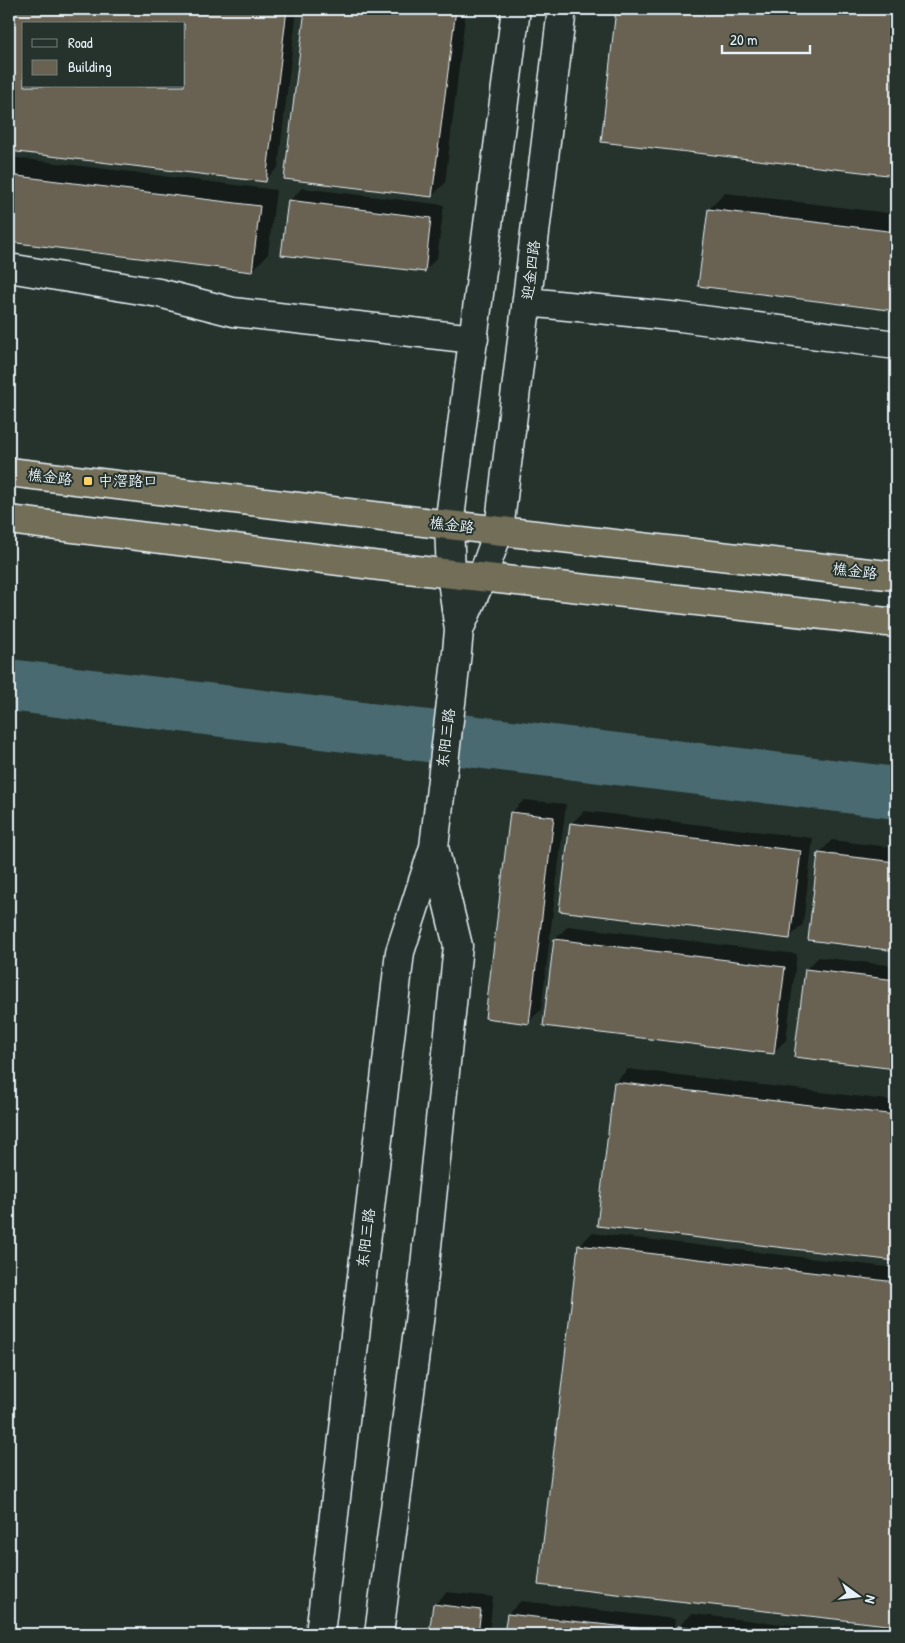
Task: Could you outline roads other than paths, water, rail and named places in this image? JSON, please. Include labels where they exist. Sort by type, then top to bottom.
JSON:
[{"type":"highway","name":"樵金路","points":[[9,472],[896,576]]},
{"type":"highway","points":[[9,520],[482,577],[896,623]]},
{"type":"street","points":[[459,630],[451,573],[449,525],[516,9]]},
{"type":"street","name":"迎金四路","points":[[459,630],[482,577],[499,530],[562,9]]},
{"type":"street","points":[[9,268],[159,293],[233,312],[474,339]]},
{"type":"street","points":[[527,302],[680,317],[896,344]]},
{"type":"street","name":"东阳三路","points":[[320,1634],[400,952],[434,847],[459,630]]},
{"type":"street","name":"东阳三路","points":[[379,1634],[420,1314],[458,946],[434,847]]},
{"type":"waterway","points":[[9,685],[896,793]]},
{"type":"place","name":"中滘路口","points":[[88,481]]}]
